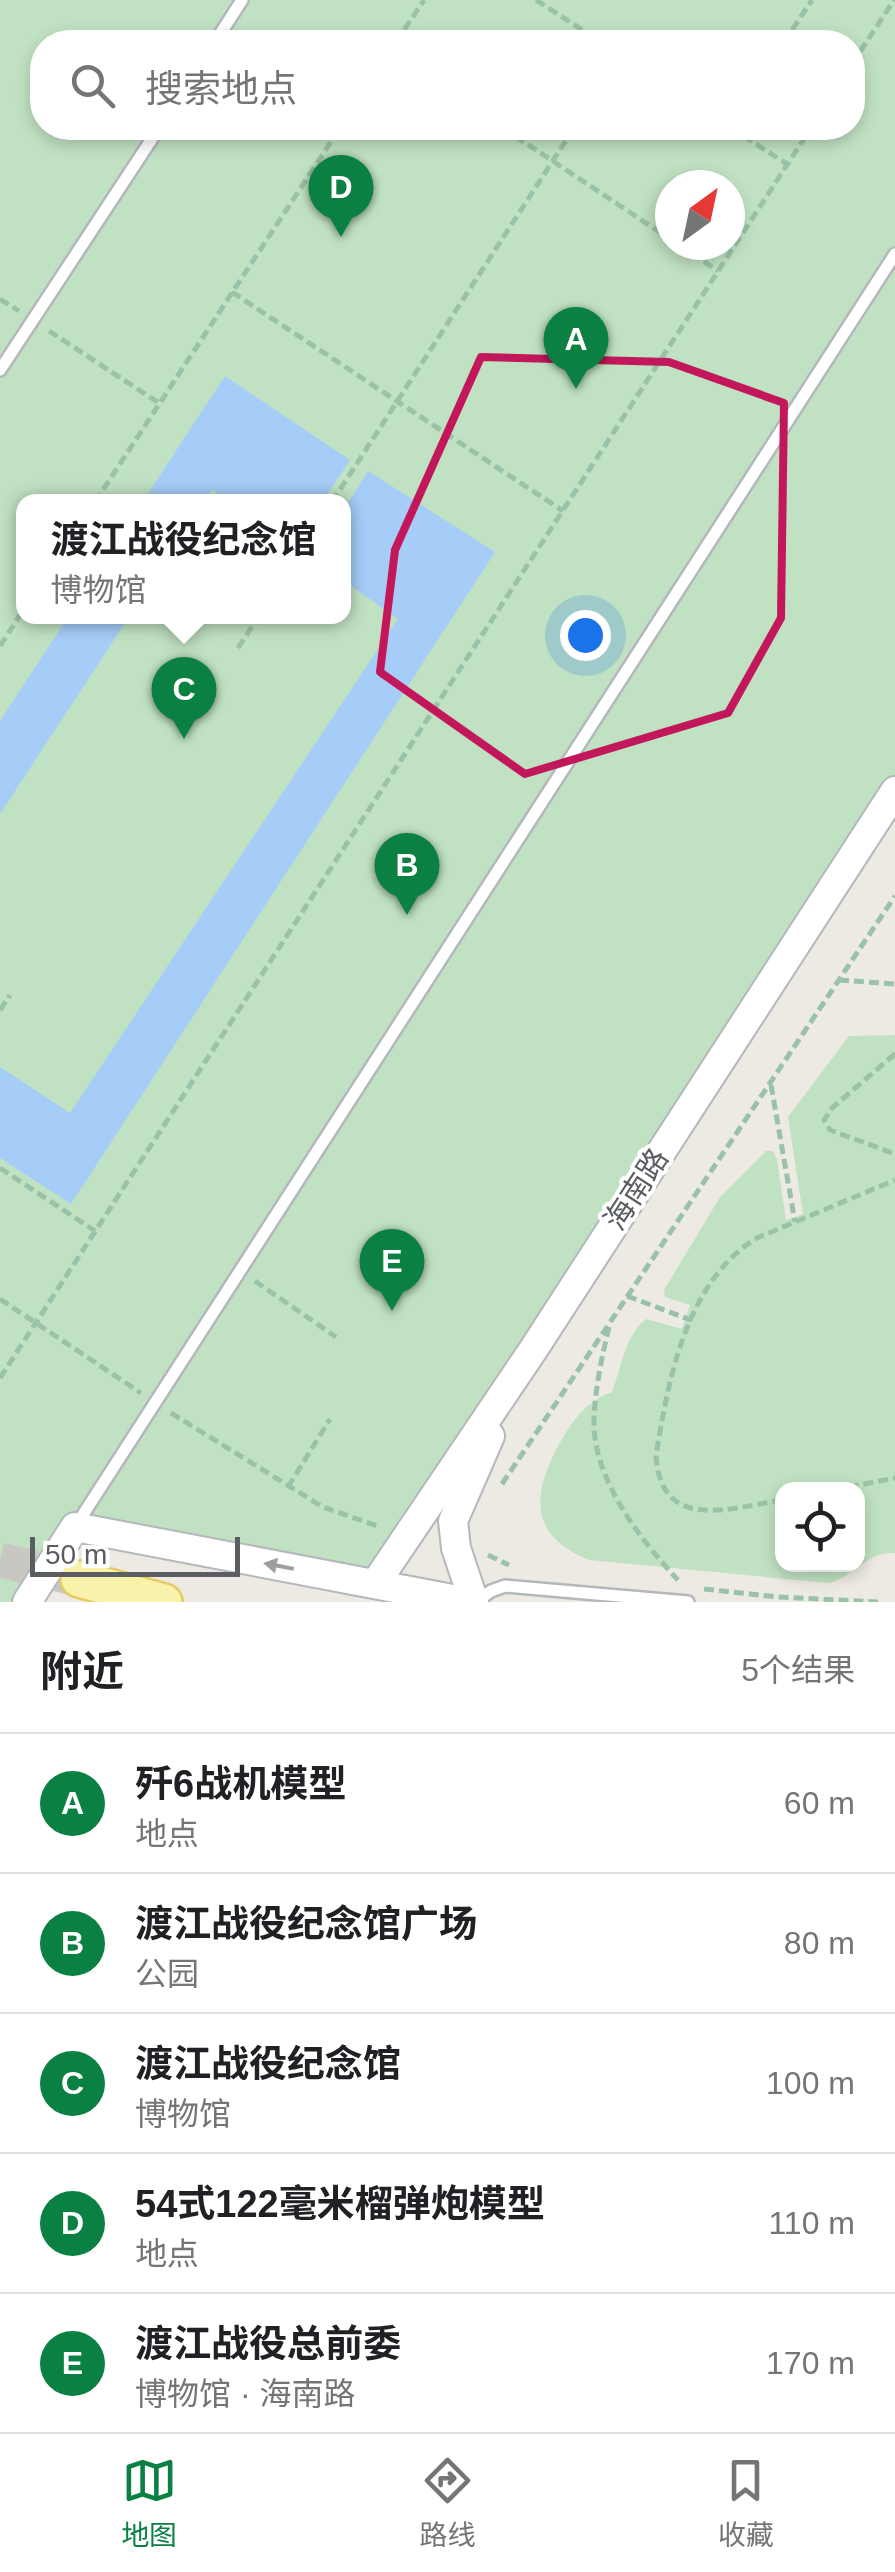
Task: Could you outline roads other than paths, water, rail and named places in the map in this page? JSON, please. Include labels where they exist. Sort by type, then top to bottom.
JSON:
[{"type":"main road","points":[[79,1579],[164,1602]]},
{"type":"street","name":"海南路","points":[[374,1584],[533,1350],[895,791]]},
{"type":"street","points":[[26,1602],[74,1528],[472,1602],[456,1548],[454,1516],[533,1350]]},
{"type":"lane","points":[[223,30],[242,0]]},
{"type":"lane","points":[[0,370],[151,140]]},
{"type":"lane","points":[[74,1528],[895,254]]},
{"type":"lane","points":[[472,1602],[505,1586],[688,1602]]},
{"type":"water","points":[[225,376],[350,460],[328,494],[218,494],[212,490],[209,494],[148,494]]},
{"type":"water","points":[[368,471],[495,552],[71,1204],[0,1158],[0,1067],[70,1113],[398,619],[351,586],[351,498]]},
{"type":"water","points":[[63,624],[124,624],[0,814],[0,721]]},
{"type":"tunnel","points":[[0,1560],[78,1579]]},
{"type":"place","name":"54式122毫米榴弹炮模型","points":[[341,237]]},
{"type":"place","name":"歼6战机模型","points":[[576,389]]},
{"type":"place","name":"渡江战役纪念馆","points":[[184,739]]},
{"type":"place","name":"渡江战役纪念馆广场","points":[[407,915]]},
{"type":"place","name":"渡江战役总前委","points":[[392,1311]]}]
